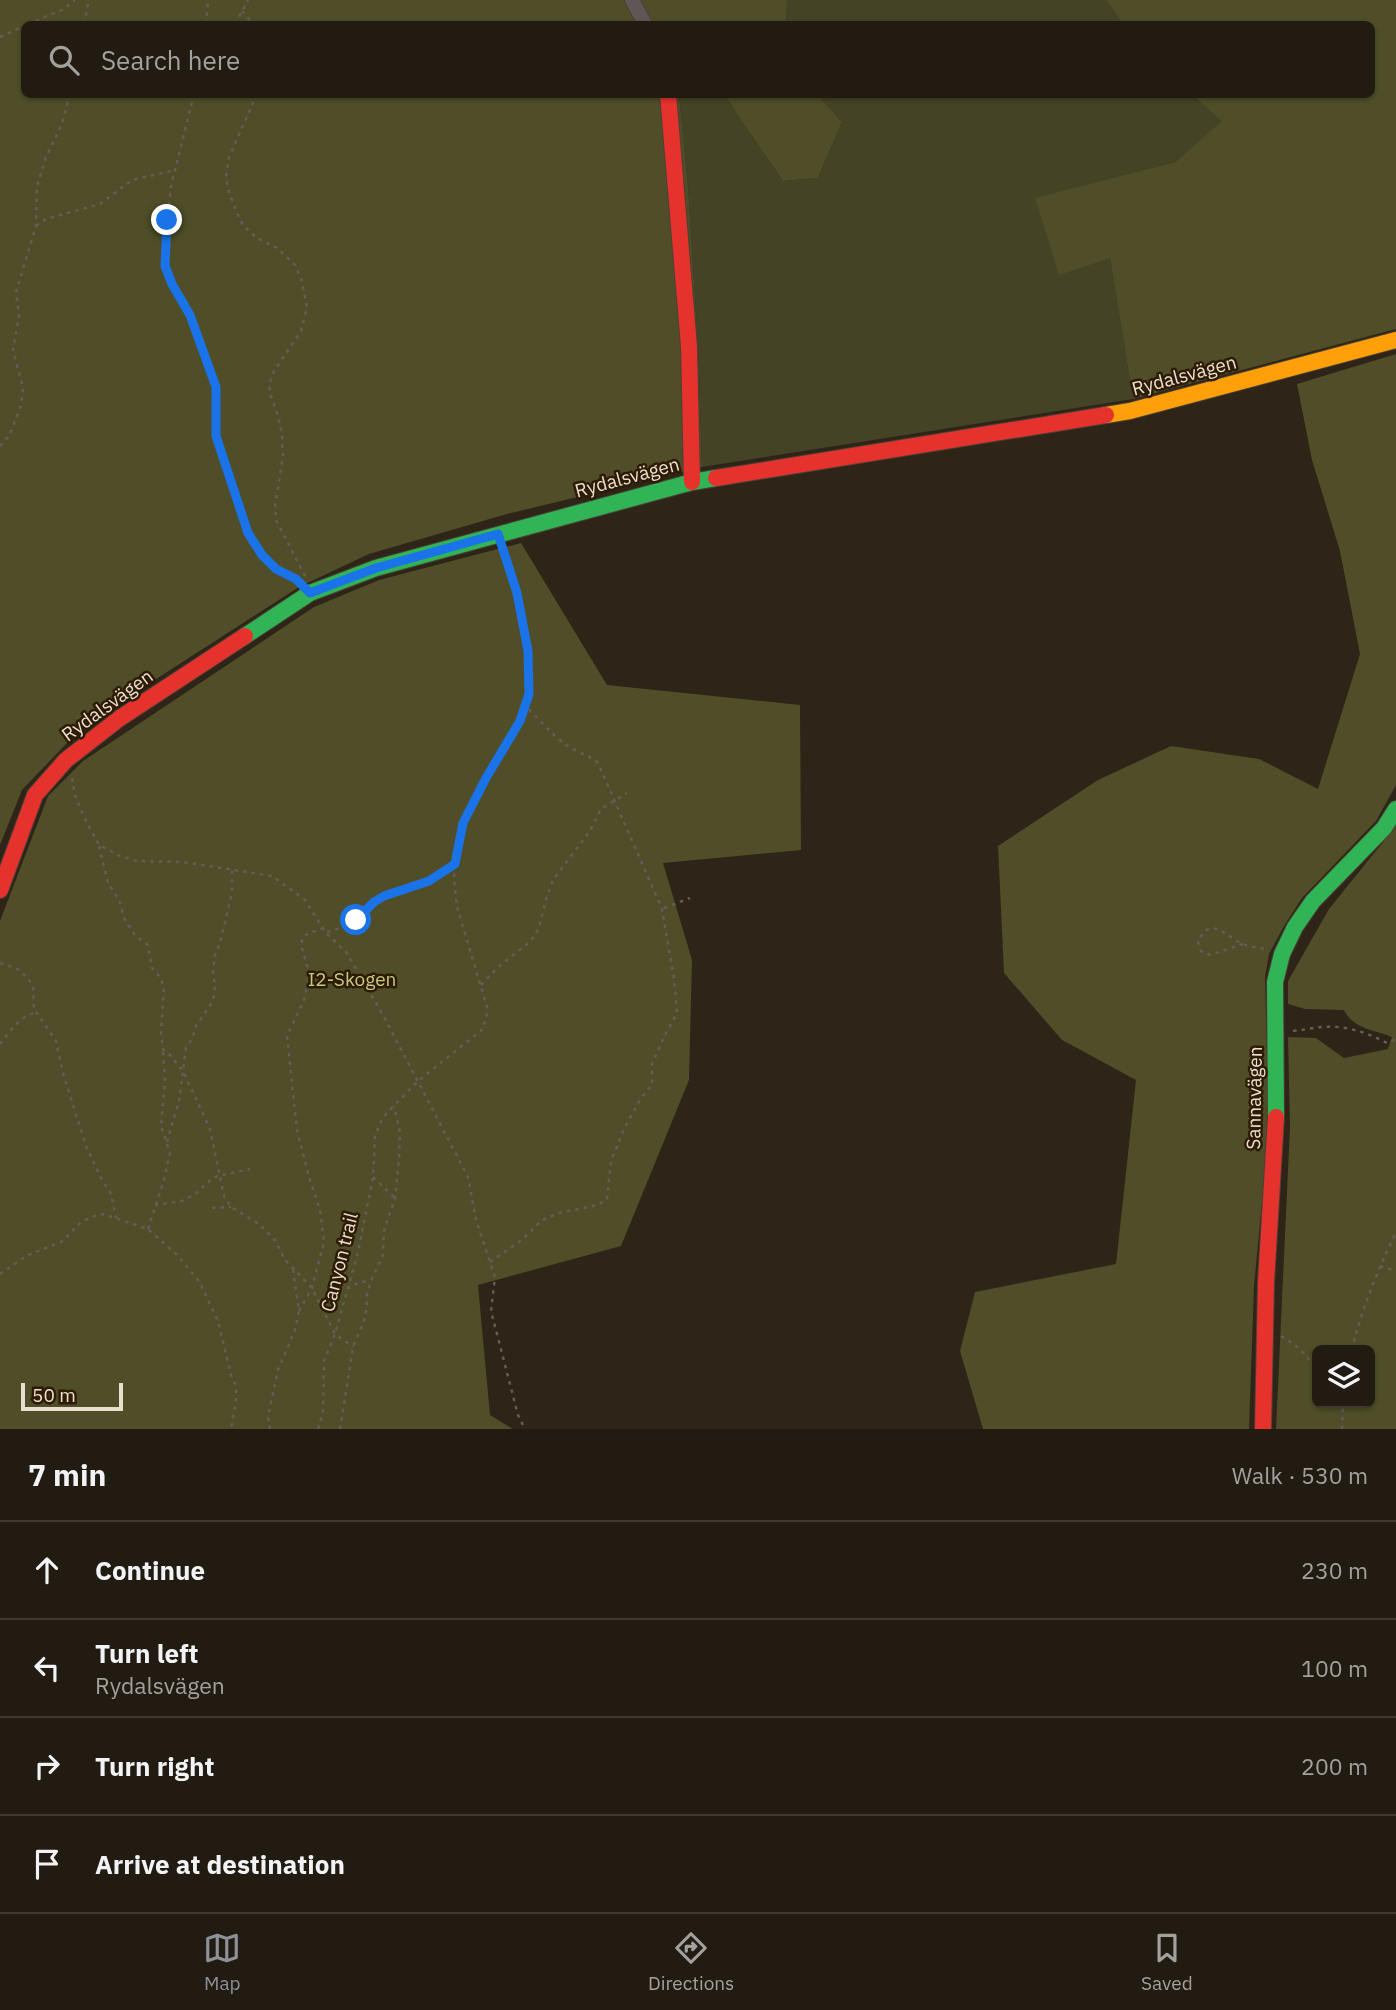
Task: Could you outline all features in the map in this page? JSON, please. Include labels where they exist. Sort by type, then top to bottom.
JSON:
[{"type":"street","points":[[632,0],[643,21]]},
{"type":"street","points":[[668,98],[689,347],[692,481]]},
{"type":"street","name":"Rydalsvägen","points":[[0,890],[35,795],[66,760],[120,718],[310,593],[376,568],[692,481],[1130,411],[1396,340]]},
{"type":"street","name":"Sannavägen","points":[[1263,1429],[1266,1282],[1276,1129],[1275,982],[1282,954],[1295,927],[1313,901],[1384,828],[1396,809]]},
{"type":"path","points":[[36,21],[64,9],[75,0]]},
{"type":"path","points":[[85,21],[89,0]]},
{"type":"path","points":[[206,21],[208,0]]},
{"type":"path","points":[[237,21],[248,0]]},
{"type":"path","points":[[242,11],[250,21]]},
{"type":"path","points":[[0,37],[21,27]]},
{"type":"path","points":[[0,446],[9,436],[21,406],[23,388],[13,350],[19,315],[16,292],[36,226],[37,186],[46,157],[62,124],[69,98]]},
{"type":"path","points":[[193,98],[168,207],[165,266],[190,315],[216,387],[216,436],[248,533],[262,555],[276,569],[296,579],[310,593]]},
{"type":"path","points":[[255,98],[229,157],[226,176],[228,189],[243,225],[257,238],[277,248],[294,264],[301,278],[307,307],[301,331],[274,371],[269,384],[282,435],[283,456],[275,506],[276,520],[307,580],[310,593]]},
{"type":"path","points":[[36,226],[46,219],[100,204],[132,180],[176,170]]},
{"type":"path","name":"Canyon trail","points":[[318,1429],[323,1412],[324,1362],[335,1334],[358,1252],[373,1177],[375,1136],[380,1123],[418,1081],[484,1029],[488,1010],[457,907],[454,879],[463,823],[520,721],[529,694],[528,651],[517,593],[498,534]]},
{"type":"path","points":[[490,1262],[523,1239],[542,1220],[559,1213],[598,1205],[607,1199],[611,1161],[624,1129],[641,1098],[652,1085],[652,1064],[677,1013],[662,909],[598,763],[561,740],[525,705]]},
{"type":"path","points":[[66,760],[72,774],[75,795],[99,845],[108,883],[119,900],[125,920],[135,935],[148,945],[152,968],[164,987],[161,1032],[165,1081],[161,1126],[170,1153],[148,1229]]},
{"type":"path","points":[[481,985],[498,967],[531,941],[539,928],[554,880],[590,831],[601,809],[628,793]]},
{"type":"path","points":[[99,845],[120,856],[136,860],[183,862],[272,876],[305,900],[325,931],[345,952],[383,1015],[468,1177],[476,1220],[495,1277],[491,1311],[518,1415],[525,1429]]},
{"type":"path","points":[[270,1429],[268,1416],[278,1370],[295,1330],[299,1311],[312,1288],[324,1242],[320,1210],[297,1130],[287,1036],[304,1000],[308,983],[308,969],[301,945],[303,937],[309,933],[344,927],[384,896],[429,881],[455,864]]},
{"type":"path","points":[[167,1142],[177,1109],[186,1048],[192,1040],[196,1026],[213,1001],[215,955],[232,892],[232,869]]},
{"type":"path","points":[[662,909],[690,898]]},
{"type":"path","points":[[1243,944],[1210,956],[1201,951],[1198,942],[1202,933],[1211,928],[1220,929],[1243,944],[1282,954]]},
{"type":"path","points":[[0,963],[16,968],[28,978],[33,987],[37,1012],[55,1041],[86,1146],[111,1194],[116,1218]]},
{"type":"path","points":[[0,1044],[19,1021],[37,1012]]},
{"type":"path","points":[[1276,1031],[1345,1027],[1387,1042],[1396,1040]]},
{"type":"path","points":[[163,1049],[183,1071],[210,1129],[224,1196],[231,1207],[259,1224],[275,1240],[285,1260],[312,1288],[335,1334],[353,1347]]},
{"type":"path","points":[[342,1428],[353,1347],[364,1321],[371,1281],[383,1255],[384,1230],[395,1198],[400,1132],[394,1106]]},
{"type":"path","points":[[155,1205],[182,1201],[220,1175],[250,1170]]},
{"type":"path","points":[[373,1177],[395,1198]]},
{"type":"path","points":[[212,1208],[231,1207]]},
{"type":"path","points":[[0,1274],[26,1256],[63,1241],[80,1223],[91,1217],[103,1214],[148,1229],[177,1255],[199,1282],[218,1321],[236,1386],[231,1429]]},
{"type":"path","points":[[1353,1345],[1380,1266],[1396,1232]]},
{"type":"path","points":[[1380,1266],[1396,1271]]},
{"type":"path","points":[[293,1270],[299,1311]]},
{"type":"path","points":[[347,1289],[360,1282],[371,1281]]},
{"type":"path","points":[[1265,1326],[1293,1343],[1312,1363]]},
{"type":"path","points":[[1342,1429],[1343,1408]]},
{"type":"shaded area","points":[[787,0],[1106,0],[1121,21],[786,21]]},
{"type":"shaded area","points":[[679,98],[727,98],[783,181],[818,178],[842,122],[821,98],[1196,98],[1223,121],[1175,162],[1036,199],[1110,257],[1133,399],[702,467],[688,185]]},
{"type":"green space","points":[[0,0],[787,0],[786,21],[21,21],[21,98],[679,98],[688,185],[698,345],[702,467],[507,514],[369,554],[299,587],[111,708],[69,741],[22,790],[0,845]]},
{"type":"green space","points":[[1106,0],[1396,0],[1396,329],[1133,399],[1110,258],[1059,275],[1035,198],[1175,162],[1222,121],[1195,98],[1375,98],[1375,21],[1121,21]]},
{"type":"green space","points":[[727,98],[821,98],[842,122],[818,178],[783,181]]},
{"type":"green space","points":[[1396,354],[1396,785],[1376,821],[1302,898],[1269,954],[1265,977],[1269,1129],[1254,1286],[1249,1429],[983,1429],[960,1351],[975,1292],[1116,1264],[1136,1080],[1062,1040],[1004,973],[998,846],[1098,780],[1171,746],[1259,759],[1318,789],[1360,654],[1340,551],[1312,460],[1297,384]]},
{"type":"green space","name":"I2-Skogen","points":[[521,543],[607,685],[800,705],[801,850],[663,863],[692,960],[689,1080],[621,1246],[478,1285],[490,1415],[513,1429],[0,1429],[0,921],[48,796],[83,761],[314,607],[379,580]]},
{"type":"green space","points":[[1396,826],[1396,1429],[1276,1429],[1290,1127],[1288,1037],[1316,1038],[1344,1058],[1388,1049],[1392,1037],[1359,1025],[1344,1010],[1305,1009],[1288,1004],[1288,981],[1329,909]]},
{"type":"traffic: fast","points":[[245,636],[310,593],[376,568],[692,482],[716,478]]},
{"type":"traffic: fast","points":[[1276,1117],[1275,982],[1282,954],[1295,927],[1313,901],[1384,828],[1396,809]]},
{"type":"traffic: slow","points":[[1106,415],[1130,411],[1396,340]]},
{"type":"traffic: jam","points":[[668,98],[689,347],[692,482]]},
{"type":"traffic: jam","points":[[716,478],[1106,415]]},
{"type":"traffic: jam","points":[[0,890],[35,795],[66,760],[120,718],[245,636]]},
{"type":"traffic: jam","points":[[1263,1429],[1266,1282],[1276,1117]]},
{"type":"route","points":[[167,220],[165,266],[190,315],[216,387],[216,436],[248,533],[262,555],[276,569],[296,579],[310,593],[376,568],[498,534],[511,570],[528,651],[529,694],[520,721],[463,823],[455,864],[429,881],[384,896],[356,920]]}]
